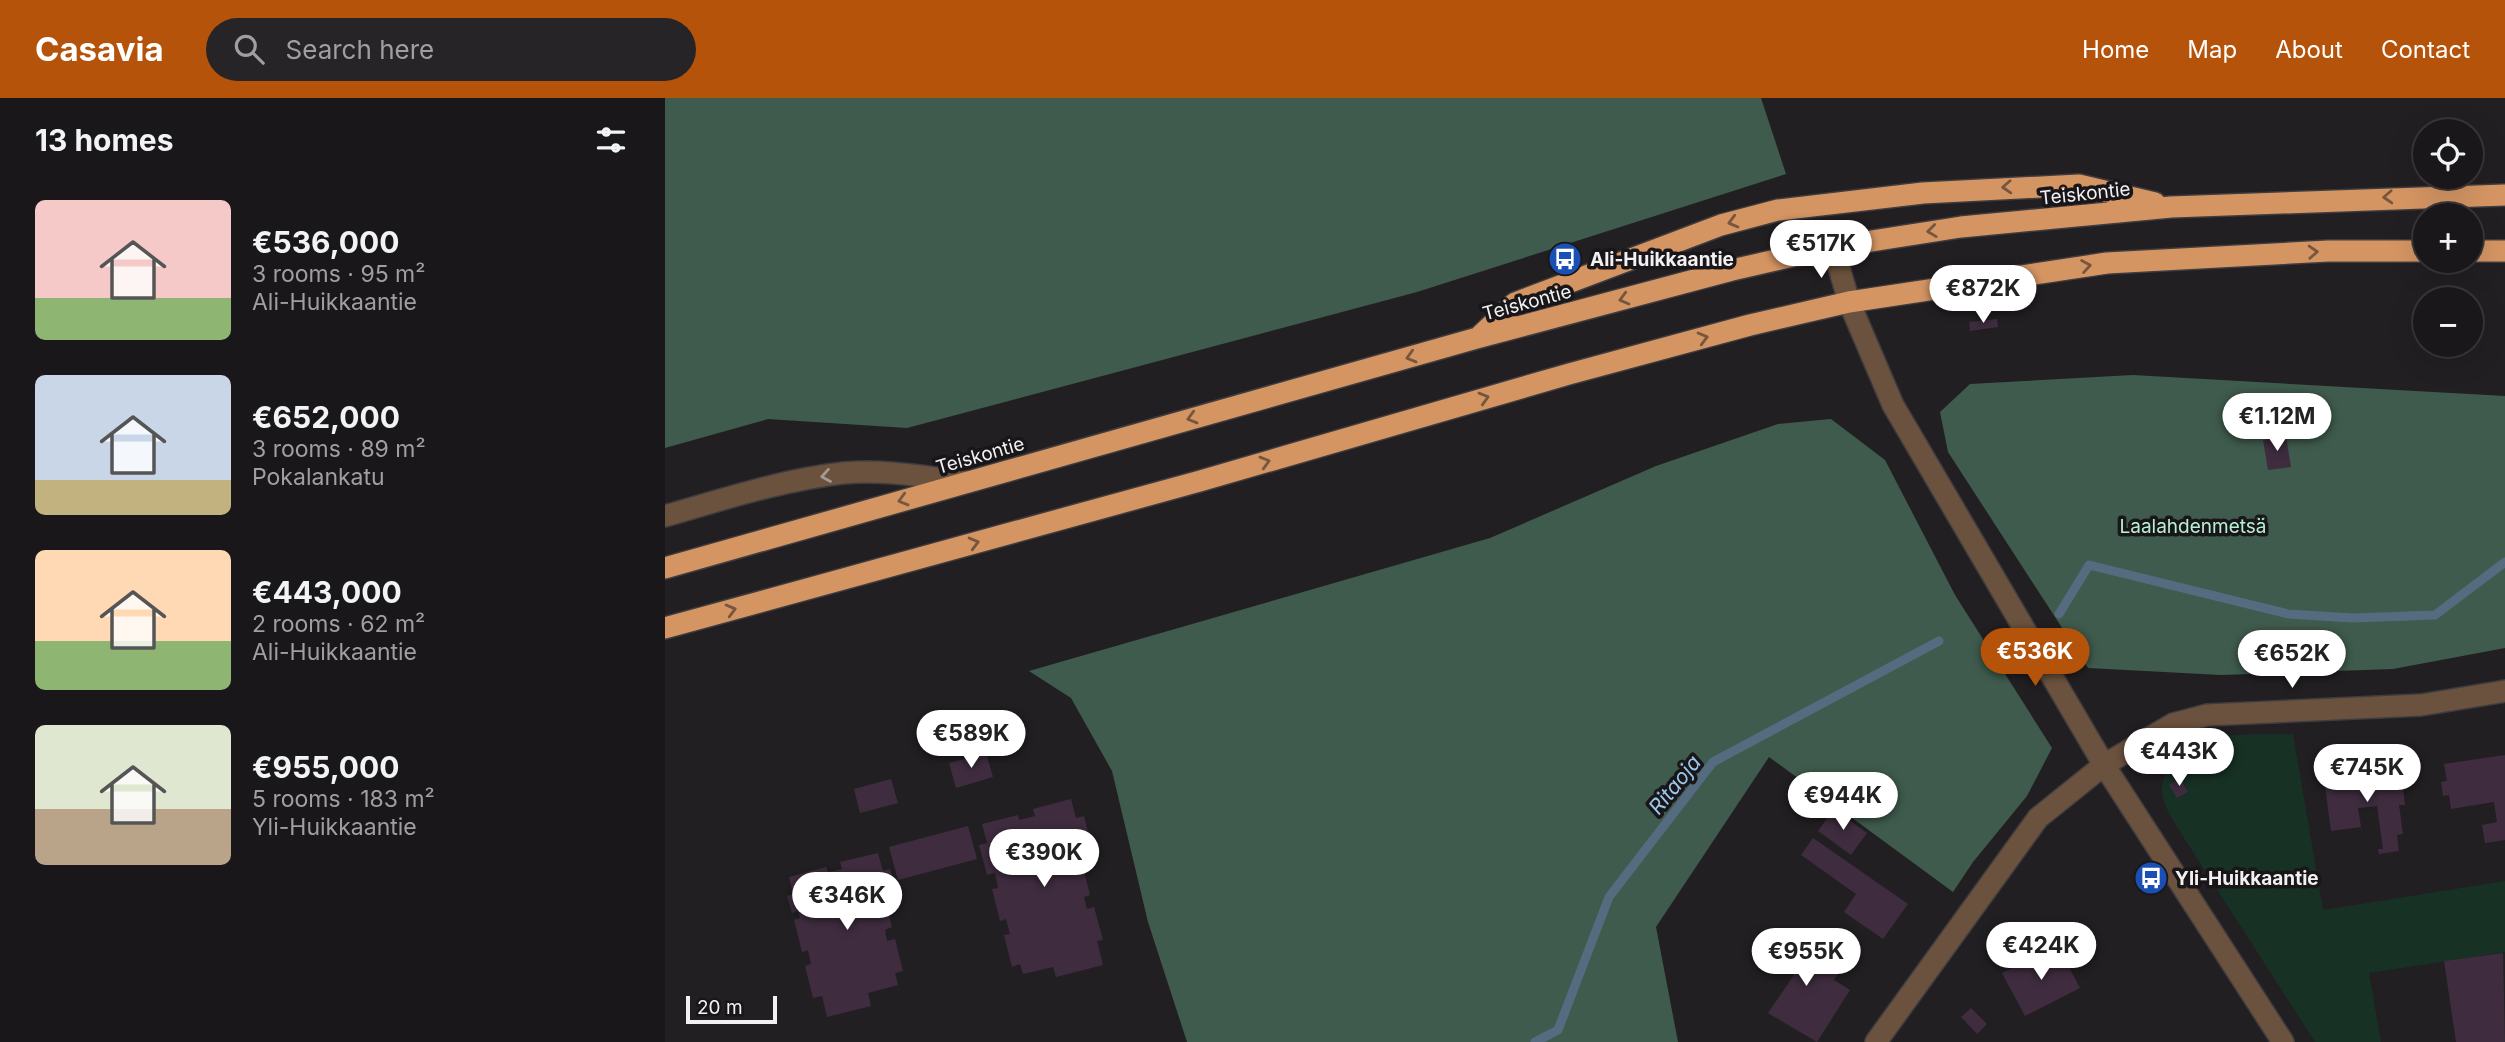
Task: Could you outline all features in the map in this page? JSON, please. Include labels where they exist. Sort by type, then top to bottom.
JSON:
[{"type":"highway","points":[[1477,338],[1515,303],[1721,225],[1778,210],[1923,193],[2079,185],[2171,207]]},
{"type":"highway","name":"Teiskontie","points":[[665,568],[1477,338],[1732,270],[1833,247],[1961,227],[2171,207],[2472,193],[2505,195]]},
{"type":"highway","points":[[665,628],[1200,481],[1569,374],[1750,325],[1849,302],[2108,262],[2328,251],[2413,251]]},
{"type":"highway","points":[[2483,251],[2505,251]]},
{"type":"street","points":[[1833,247],[1849,302],[1893,405],[2105,765],[2283,1042]]},
{"type":"street","points":[[665,516],[760,488],[845,473],[898,474],[967,482]]},
{"type":"street","points":[[1876,1042],[2038,818],[2105,765],[2173,724],[2207,715],[2421,705],[2505,691]]},
{"type":"green space","points":[[665,98],[1761,98],[1786,174],[1417,292],[907,428],[768,419],[665,448]]},
{"type":"green space","name":"Laalahdenmetsä","points":[[2133,375],[2505,396],[2505,648],[2393,669],[2221,675],[2088,668],[1948,452],[1940,412],[1970,384]]},
{"type":"green space","points":[[1831,419],[1885,460],[1955,595],[2052,748],[2027,796],[1973,862],[1953,892],[1769,757],[1656,927],[1678,1042],[1187,1042],[1148,922],[1112,771],[1071,698],[1029,671],[1490,538],[1656,466],[1778,424]]},
{"type":"green space","points":[[2244,734],[2293,734],[2323,910],[2505,881],[2505,952],[2369,973],[2381,1042],[2315,1042],[2177,827],[2163,796],[2166,772],[2184,752],[2197,744]]},
{"type":"building","points":[[1997,319],[1998,327],[1970,331],[1969,322]]},
{"type":"building","points":[[2286,436],[2291,467],[2268,470],[2263,440]]},
{"type":"building","points":[[986,753],[993,777],[956,788],[949,763]]},
{"type":"building","points":[[2505,755],[2505,840],[2485,843],[2482,825],[2497,822],[2494,802],[2451,809],[2449,795],[2443,796],[2441,782],[2447,781],[2444,764]]},
{"type":"building","points":[[2387,770],[2389,782],[2402,780],[2405,805],[2399,805],[2403,834],[2397,835],[2399,851],[2379,854],[2378,849],[2383,849],[2377,806],[2358,808],[2361,827],[2331,831],[2324,779]]},
{"type":"building","points":[[2180,778],[2188,792],[2177,798],[2169,785]]},
{"type":"building","points":[[891,779],[898,803],[860,813],[854,789]]},
{"type":"building","points":[[1071,799],[1076,818],[1084,816],[1092,848],[1085,850],[1087,859],[1074,862],[1075,866],[1082,864],[1090,895],[1084,897],[1087,909],[1094,907],[1103,940],[1097,941],[1103,965],[1056,977],[1053,967],[1023,974],[1020,964],[1012,967],[1004,935],[1010,934],[1006,919],[1000,921],[992,889],[998,888],[995,873],[987,875],[979,845],[987,843],[982,824],[1018,815],[1019,820],[1035,816],[1033,809]]},
{"type":"building","points":[[1834,809],[1867,833],[1851,855],[1818,831]]},
{"type":"building","points":[[968,826],[977,859],[898,880],[889,847]]},
{"type":"building","points":[[1813,838],[1908,904],[1883,939],[1844,912],[1856,894],[1801,855]]},
{"type":"building","points":[[878,853],[883,871],[890,869],[899,902],[893,903],[895,912],[889,914],[892,927],[885,930],[887,941],[895,939],[903,971],[895,973],[898,985],[868,993],[871,1006],[827,1017],[822,996],[813,998],[805,966],[811,964],[808,950],[802,952],[794,920],[800,918],[798,911],[792,913],[787,896],[793,894],[789,877],[826,867],[828,872],[842,869],[840,862]]},
{"type":"building","points":[[1781,930],[1840,970],[1834,980],[1850,990],[1817,1042],[1768,1013],[1794,975],[1763,956]]},
{"type":"building","points":[[2060,950],[2080,988],[2025,1016],[2002,973],[2023,963],[2025,968]]},
{"type":"building","points":[[2503,953],[2505,1042],[2456,1042],[2444,961]]},
{"type":"building","points":[[1971,1008],[1987,1024],[1977,1034],[1961,1017]]},
{"type":"waterway","points":[[2059,614],[2089,565],[2288,614],[2353,618],[2435,615],[2505,562]]},
{"type":"waterway","name":"Ritaoja","points":[[1535,1042],[1558,1030],[1609,897],[1713,762],[1939,641]]},
{"type":"place","name":"Ali-Huikkaantie","points":[[1565,259]]},
{"type":"place","name":"Yli-Huikkaantie","points":[[2151,878]]}]
